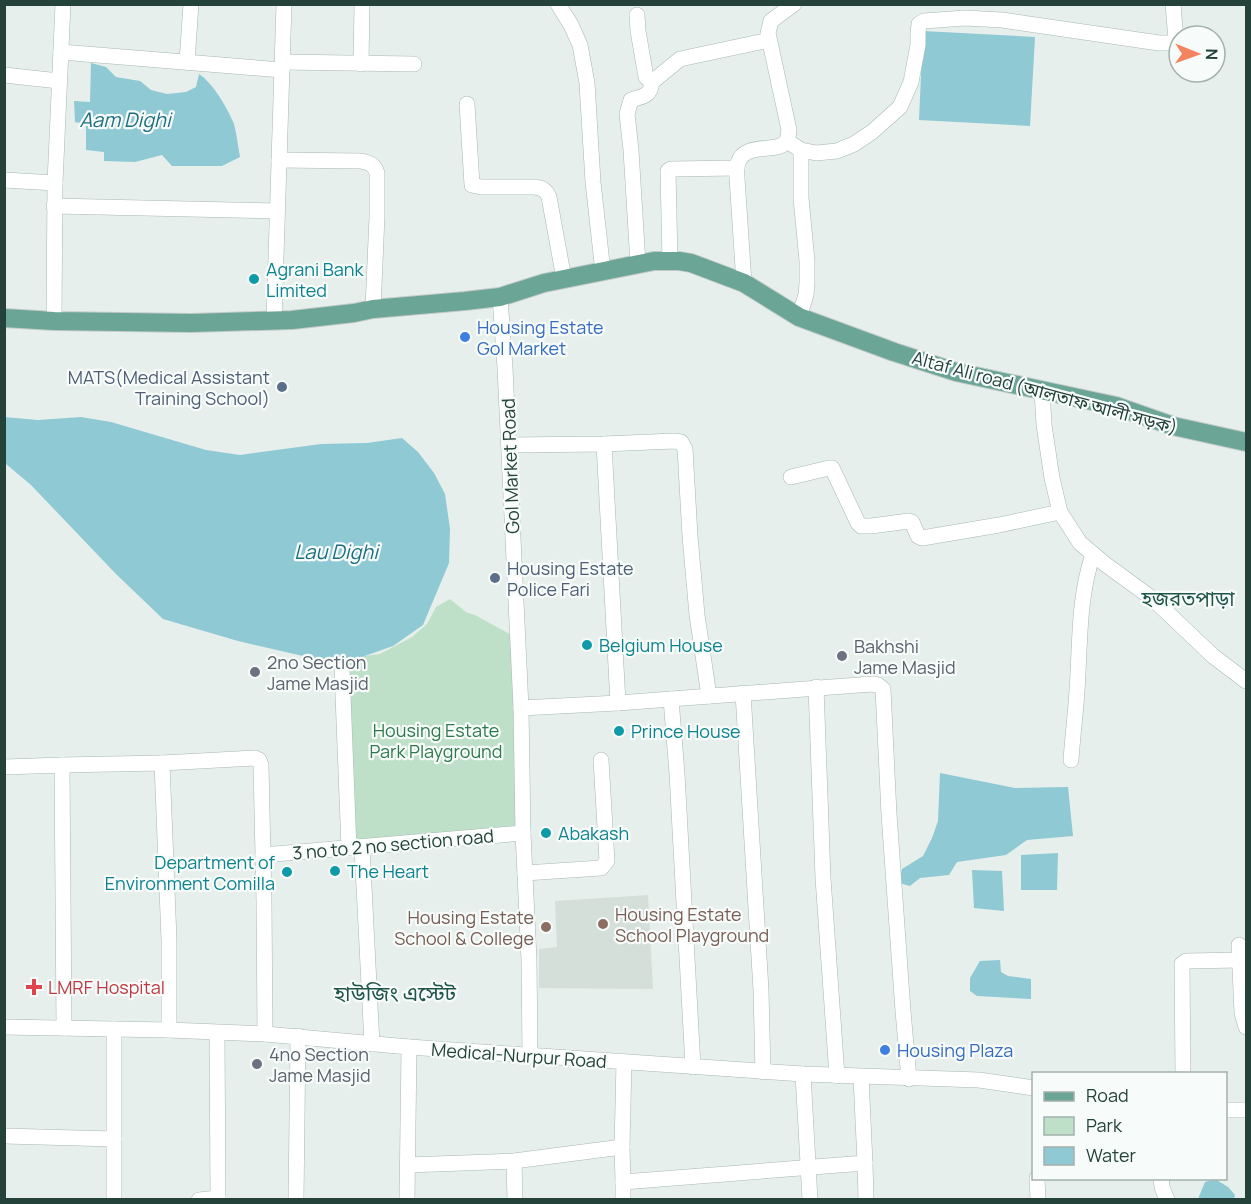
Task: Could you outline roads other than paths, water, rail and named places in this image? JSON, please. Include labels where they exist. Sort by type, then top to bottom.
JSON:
[{"type":"main road","name":"Altaf Ali road (আলতাফ আলী সড়ক)","points":[[4,318],[54,321],[191,322],[292,320],[373,309],[500,297],[544,283],[654,261],[691,263],[744,283],[799,317],[956,372],[1116,406],[1173,426],[1246,442]]},
{"type":"street","points":[[54,321],[54,206],[63,4]]},
{"type":"street","points":[[187,62],[191,4]]},
{"type":"street","points":[[274,320],[284,4]]},
{"type":"street","points":[[361,64],[362,4]]},
{"type":"street","points":[[558,4],[580,45],[586,82],[593,182],[603,272]]},
{"type":"street","points":[[744,283],[737,168],[745,153],[783,145],[787,141],[789,130],[768,33],[771,21],[795,4]]},
{"type":"street","points":[[787,141],[801,150],[816,153],[837,151],[854,144],[872,132],[900,107],[911,82],[918,45],[919,24],[924,21],[965,18],[1002,20],[1170,44],[1176,40],[1173,4]]},
{"type":"street","points":[[637,15],[646,77],[652,82]]},
{"type":"street","points":[[638,264],[627,114],[631,100],[647,95],[652,82],[680,59],[769,40]]},
{"type":"street","points":[[61,52],[187,62],[282,66],[414,64]]},
{"type":"street","points":[[4,75],[60,81]]},
{"type":"street","points":[[467,104],[472,185],[535,187],[547,192],[564,279]]},
{"type":"street","points":[[799,317],[806,295],[807,272],[801,198],[801,150]]},
{"type":"street","points":[[279,160],[361,161],[375,167],[378,216],[373,309]]},
{"type":"street","points":[[670,261],[668,171],[737,168]]},
{"type":"street","points":[[4,180],[55,183]]},
{"type":"street","points":[[54,206],[277,211]]},
{"type":"street","name":"Gol Market Road","points":[[500,297],[521,708],[530,1055]]},
{"type":"street","points":[[1042,390],[1048,457],[1060,512],[1080,543],[1153,599],[1214,656],[1246,681]]},
{"type":"street","points":[[509,445],[681,442],[685,449],[697,615],[709,696]]},
{"type":"street","points":[[604,444],[618,704]]},
{"type":"street","points":[[791,477],[832,468],[861,526],[909,521],[912,522],[918,536],[922,538],[1060,512]]},
{"type":"street","points":[[1071,760],[1079,630],[1087,573],[1094,554]]},
{"type":"street","points":[[342,670],[372,1044]]},
{"type":"street","points":[[521,708],[618,704],[872,684],[883,689],[889,814],[909,1079]]},
{"type":"street","points":[[816,687],[823,878],[837,1076]]},
{"type":"street","points":[[743,693],[761,990],[763,1071]]},
{"type":"street","points":[[671,699],[693,1067]]},
{"type":"street","points":[[4,767],[255,758],[259,760],[261,765],[265,1034]]},
{"type":"street","points":[[525,873],[602,868],[607,861],[601,760]]},
{"type":"street","points":[[162,763],[169,940],[169,1030]]},
{"type":"street","points":[[62,765],[64,1028]]},
{"type":"street","name":"3 no to 2 no section road","points":[[262,855],[523,833]]},
{"type":"street","points":[[1183,1072],[1182,964],[1186,961],[1239,952],[1242,1013],[1246,1027]]},
{"type":"street","name":"Medical-Nurpur Road","points":[[4,1027],[265,1034],[409,1047],[693,1067],[837,1076],[979,1080],[1032,1088]]},
{"type":"street","points":[[114,1029],[114,1200]]},
{"type":"street","points":[[199,1200],[218,1199],[217,1033]]},
{"type":"street","points":[[296,1200],[297,1036]]},
{"type":"street","points":[[407,1200],[409,1047]]},
{"type":"street","points":[[623,1200],[624,1062]]},
{"type":"street","points":[[803,1074],[810,1200]]},
{"type":"street","points":[[861,1077],[866,1200]]},
{"type":"street","points":[[1227,1110],[1246,1110]]},
{"type":"street","points":[[4,1136],[114,1139]]},
{"type":"street","points":[[408,1165],[514,1161],[622,1147]]},
{"type":"street","points":[[514,1161],[515,1200]]},
{"type":"street","points":[[623,1182],[865,1163]]},
{"type":"street","points":[[1037,1180],[1038,1200]]},
{"type":"street","points":[[1161,1180],[1167,1200]]},
{"type":"water","points":[[923,31],[1035,37],[1030,126],[919,120]]},
{"type":"water","name":"Aam Dighi","points":[[91,63],[106,67],[116,77],[140,81],[151,90],[167,94],[186,92],[196,87],[199,74],[215,90],[231,118],[240,157],[222,166],[172,166],[162,155],[135,162],[104,161],[104,152],[86,150],[86,124],[75,122],[74,101],[90,102]]},
{"type":"water","name":"Lau Dighi","points":[[4,417],[38,420],[81,417],[111,422],[206,450],[240,455],[321,444],[367,443],[402,438],[418,452],[434,473],[445,494],[450,529],[449,563],[423,625],[393,646],[359,658],[316,659],[238,641],[163,619],[116,574],[31,485],[6,464]]},
{"type":"water","points":[[940,773],[1015,788],[1068,787],[1073,836],[1027,840],[1006,855],[957,862],[949,875],[920,878],[910,886],[899,883],[902,869],[923,856],[932,838],[938,821]]},
{"type":"water","points":[[1058,853],[1057,890],[1021,890],[1021,855]]},
{"type":"water","points":[[972,870],[1002,871],[1004,911],[974,908]]},
{"type":"water","points":[[1000,960],[1001,972],[1008,976],[1031,979],[1031,999],[977,996],[970,991],[970,978],[980,961]]},
{"type":"water","points":[[1217,1180],[1228,1187],[1235,1195],[1234,1199],[1198,1199],[1205,1182]]},
{"type":"place","name":"Agrani Bank Limited","points":[[254,279]]},
{"type":"place","name":"Housing Estate Gol Market","points":[[465,337]]},
{"type":"place","name":"MATS(Medical Assistant Training School)","points":[[282,387]]},
{"type":"place","name":"Housing Estate Police Fari","points":[[495,578]]},
{"type":"place","name":"Belgium House","points":[[587,645]]},
{"type":"place","name":"Bakhshi Jame Masjid","points":[[842,656]]},
{"type":"place","name":"2no Section Jame Masjid","points":[[255,672]]},
{"type":"place","name":"Prince House","points":[[619,731]]},
{"type":"place","name":"Abakash","points":[[546,833]]},
{"type":"place","name":"The Heart","points":[[335,871]]},
{"type":"place","name":"Department of Environment Comilla","points":[[287,872]]},
{"type":"place","name":"Housing Estate School Playground","points":[[603,924]]},
{"type":"place","name":"Housing Estate School & College","points":[[546,927]]},
{"type":"place","name":"LMRF Hospital","points":[[34,987]]},
{"type":"place","name":"Housing Plaza","points":[[885,1050]]},
{"type":"place","name":"4no Section Jame Masjid","points":[[257,1064]]},
{"type":"district","name":"হজরতপাড়া","points":[[1188,598]]},
{"type":"district","name":"হাউজিং এস্টেট","points":[[395,993]]},
{"type":"park label","name":"Housing Estate Park Playground","points":[[436,740]]}]
